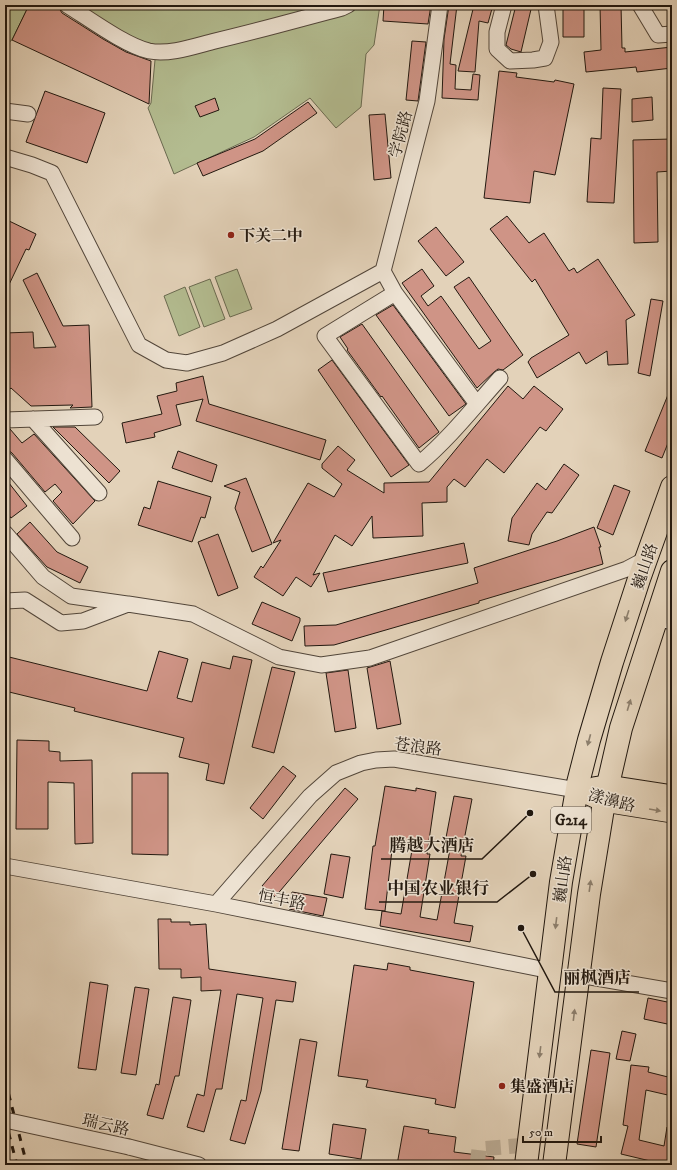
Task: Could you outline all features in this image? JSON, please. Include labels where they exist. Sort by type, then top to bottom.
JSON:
[{"type":"highway","name":"巍山路","points":[[526,1165],[565,856],[577,790],[588,740],[602,694],[646,559],[672,487]]},
{"type":"highway","name":"巍山路","points":[[554,1165],[592,869],[605,793],[623,722],[664,620],[672,571]]},
{"type":"main road","name":"漾濞路","points":[[577,790],[605,793],[672,795]]},
{"type":"main road","name":"漾濞路","points":[[605,793],[672,813]]},
{"type":"street","points":[[67,5],[132,44],[151,51],[161,52],[188,48],[266,29],[348,5]]},
{"type":"street","name":"学院路","points":[[383,271],[427,101],[440,5]]},
{"type":"street","points":[[504,5],[497,32],[497,49],[510,60],[533,60],[545,58],[551,42],[546,5]]},
{"type":"street","points":[[640,5],[658,35],[672,34]]},
{"type":"street","points":[[5,111],[28,114]]},
{"type":"street","points":[[5,158],[32,165],[52,173],[139,345],[166,360],[187,364],[223,354],[277,329],[383,271],[395,293],[478,404]]},
{"type":"street","points":[[395,293],[325,336],[419,464],[430,455],[478,404],[500,378]]},
{"type":"street","points":[[5,420],[95,417]]},
{"type":"street","points":[[33,419],[99,494]]},
{"type":"street","points":[[5,459],[72,538]]},
{"type":"street","points":[[5,533],[43,577],[71,596],[193,614],[279,657],[321,665],[370,658],[627,568],[646,559]]},
{"type":"street","points":[[5,601],[25,600],[61,623],[82,622],[128,604]]},
{"type":"street","name":"苍浪路","points":[[216,904],[310,796],[336,773],[361,763],[394,759],[577,790]]},
{"type":"street","name":"恒丰路","points":[[5,866],[216,904],[551,971]]},
{"type":"street","points":[[579,975],[672,991]]},
{"type":"street","name":"瑞云路","points":[[5,1120],[129,1147],[199,1165]]},
{"type":"green space","points":[[5,5],[29,5],[12,40],[8,43],[5,43]]},
{"type":"green space","points":[[75,5],[134,5],[143,9],[162,5],[380,5],[374,45],[366,54],[361,107],[336,128],[310,98],[254,137],[174,174],[148,108],[151,103],[155,60],[151,47],[137,43]]},
{"type":"green space","points":[[237,269],[252,309],[230,317],[215,277]]},
{"type":"green space","points":[[210,279],[225,319],[204,327],[189,287]]},
{"type":"green space","points":[[185,287],[200,327],[179,336],[164,296]]},
{"type":"building","points":[[29,5],[57,5],[62,13],[103,39],[126,52],[151,61],[149,104],[12,40]]},
{"type":"building","points":[[384,5],[415,8],[416,5],[431,5],[428,24],[383,21]]},
{"type":"building","points":[[449,5],[457,5],[450,64],[456,65],[455,89],[471,90],[473,74],[480,75],[478,100],[442,98],[444,39]]},
{"type":"building","points":[[474,5],[493,5],[488,23],[479,21],[475,72],[458,71]]},
{"type":"building","points":[[516,5],[532,5],[521,52],[511,49],[506,45]]},
{"type":"building","points":[[563,5],[584,5],[584,37],[563,37]]},
{"type":"building","points":[[600,5],[621,5],[622,48],[625,48],[625,52],[672,47],[672,68],[637,72],[636,67],[586,72],[584,52],[601,50]]},
{"type":"building","points":[[412,41],[426,42],[418,101],[406,100]]},
{"type":"building","points":[[499,71],[517,73],[516,77],[554,82],[555,80],[574,84],[555,175],[534,171],[530,203],[484,198]]},
{"type":"building","points":[[603,88],[621,89],[614,203],[587,202],[591,138],[601,139]]},
{"type":"building","points":[[45,91],[105,113],[87,163],[26,142]]},
{"type":"building","points":[[652,97],[653,120],[632,122],[632,99]]},
{"type":"building","points":[[215,98],[219,110],[200,117],[195,106]]},
{"type":"building","points":[[308,102],[317,113],[263,151],[203,176],[197,163],[255,139]]},
{"type":"building","points":[[385,114],[391,178],[374,180],[369,115]]},
{"type":"building","points":[[672,139],[672,171],[657,172],[658,242],[634,243],[633,140]]},
{"type":"building","points":[[507,216],[529,243],[544,233],[569,271],[574,268],[577,273],[598,259],[635,315],[626,320],[628,364],[608,365],[607,351],[586,364],[579,352],[537,378],[528,362],[531,358],[569,335],[535,279],[532,282],[490,229]]},
{"type":"building","points":[[5,219],[36,234],[29,250],[26,249],[5,293]]},
{"type":"building","points":[[436,227],[464,262],[446,276],[418,241]]},
{"type":"building","points":[[422,269],[434,286],[421,296],[428,306],[441,296],[479,349],[491,341],[454,287],[469,277],[523,355],[503,370],[498,369],[477,388],[402,283]]},
{"type":"building","points":[[37,273],[63,326],[89,325],[92,407],[70,408],[73,405],[31,406],[11,388],[5,393],[5,333],[33,332],[34,348],[56,347],[23,280]]},
{"type":"building","points":[[651,299],[663,301],[650,376],[638,373]]},
{"type":"building","points":[[393,305],[466,404],[449,416],[376,315]]},
{"type":"building","points":[[362,324],[439,432],[419,448],[347,350],[348,349],[340,337]]},
{"type":"building","points":[[332,360],[409,465],[391,477],[318,370]]},
{"type":"building","points":[[203,376],[209,404],[326,440],[320,460],[196,421],[203,399],[176,405],[181,425],[154,433],[155,437],[126,443],[122,423],[162,414],[157,396],[177,391],[176,383]]},
{"type":"building","points":[[672,385],[672,433],[662,458],[645,451]]},
{"type":"building","points":[[508,386],[523,399],[534,386],[563,409],[546,431],[540,427],[504,473],[487,459],[465,487],[454,479],[447,487],[447,502],[422,503],[423,536],[373,538],[372,516],[352,546],[335,535],[313,575],[320,573],[311,587],[296,577],[283,596],[254,577],[261,566],[263,568],[281,540],[273,543],[308,483],[334,497],[342,484],[322,468],[322,464],[338,446],[355,460],[347,470],[384,493],[384,483],[429,482]]},
{"type":"building","points":[[53,427],[75,427],[120,471],[109,483]]},
{"type":"building","points":[[5,429],[10,429],[22,443],[34,434],[95,501],[73,524],[53,501],[62,492],[55,484],[45,492],[12,453],[5,448]]},
{"type":"building","points":[[178,451],[217,465],[212,482],[172,468]]},
{"type":"building","points":[[564,464],[579,475],[552,513],[547,512],[532,534],[529,545],[508,541],[512,518],[537,483],[546,490]]},
{"type":"building","points":[[5,478],[27,506],[11,518],[5,510]]},
{"type":"building","points":[[246,478],[272,544],[252,552],[235,508],[240,492],[224,486]]},
{"type":"building","points":[[158,481],[211,497],[205,518],[201,517],[192,542],[138,525],[144,507],[150,509]]},
{"type":"building","points":[[614,485],[630,491],[613,535],[597,528]]},
{"type":"building","points":[[30,522],[57,552],[88,567],[80,583],[47,567],[17,534]]},
{"type":"building","points":[[594,527],[601,547],[599,547],[603,564],[479,601],[479,603],[334,645],[305,646],[304,626],[336,625],[478,583],[474,568],[557,541]]},
{"type":"building","points":[[218,534],[238,588],[218,596],[198,542]]},
{"type":"building","points":[[464,543],[468,563],[328,592],[323,573]]},
{"type":"building","points":[[262,602],[300,618],[292,641],[252,624]]},
{"type":"building","points":[[159,651],[188,659],[177,698],[192,702],[202,662],[230,669],[233,656],[252,660],[224,784],[206,780],[209,764],[179,757],[184,738],[74,711],[75,708],[5,691],[5,656],[147,691]]},
{"type":"building","points":[[390,661],[401,724],[377,729],[367,668]]},
{"type":"building","points":[[272,667],[295,672],[274,753],[252,747]]},
{"type":"building","points":[[348,670],[356,728],[335,732],[326,673]]},
{"type":"building","points":[[17,740],[49,741],[49,751],[60,752],[60,761],[92,760],[93,843],[75,844],[74,783],[48,782],[48,829],[16,829]]},
{"type":"building","points":[[283,766],[296,776],[263,819],[250,808]]},
{"type":"building","points":[[132,773],[168,773],[168,855],[132,854]]},
{"type":"building","points":[[385,786],[416,791],[416,788],[436,792],[427,854],[430,854],[420,917],[437,920],[450,849],[444,848],[454,796],[472,799],[461,856],[466,856],[454,923],[473,926],[470,942],[380,926],[382,911],[401,914],[413,844],[393,841],[385,911],[365,909],[373,846],[375,846]]},
{"type":"building","points":[[345,788],[358,799],[275,897],[262,886]]},
{"type":"building","points":[[331,854],[350,857],[343,898],[324,894]]},
{"type":"building","points":[[292,892],[327,898],[323,916],[289,909]]},
{"type":"building","points":[[158,919],[171,919],[171,922],[190,922],[190,925],[206,924],[209,969],[296,982],[293,1002],[276,1000],[261,1091],[245,1144],[230,1140],[241,1100],[246,1101],[263,998],[237,994],[222,1089],[216,1089],[204,1132],[187,1127],[197,1094],[204,1096],[221,990],[201,991],[201,977],[181,978],[181,969],[159,969]]},
{"type":"building","points":[[388,963],[410,967],[410,970],[474,982],[455,1108],[435,1104],[436,1099],[366,1087],[368,1080],[338,1076],[354,965],[387,970]]},
{"type":"building","points":[[90,982],[108,985],[96,1070],[78,1068]]},
{"type":"building","points":[[135,987],[149,989],[136,1075],[121,1073]]},
{"type":"building","points":[[173,997],[191,1000],[179,1076],[175,1076],[163,1119],[147,1115],[156,1084],[159,1085]]},
{"type":"building","points":[[648,998],[672,1003],[672,1025],[644,1019]]},
{"type":"building","points":[[622,1031],[636,1034],[630,1061],[616,1059]]},
{"type":"building","points":[[300,1039],[317,1042],[299,1151],[282,1149]]},
{"type":"building","points":[[591,1050],[610,1053],[596,1147],[577,1144]]},
{"type":"building","points":[[631,1065],[649,1067],[648,1072],[672,1078],[672,1096],[646,1090],[639,1140],[664,1146],[667,1127],[672,1127],[672,1165],[663,1165],[621,1154],[628,1126],[623,1125]]},
{"type":"building","points":[[333,1124],[366,1129],[361,1159],[329,1154]]},
{"type":"building","points":[[404,1126],[429,1130],[428,1133],[456,1137],[454,1152],[494,1157],[493,1165],[397,1165]]},
{"type":"tunnel","points":[[477,1165],[479,1149],[528,1145]]},
{"type":"railway","points":[[5,1080],[27,1165]]},
{"type":"railway","points":[[5,1119],[17,1165]]},
{"type":"place","name":"下关二中","points":[[231,235]]},
{"type":"place","name":"腾越大酒店","points":[[530,813]]},
{"type":"place","name":"中国农业银行","points":[[533,874]]},
{"type":"place","name":"丽枫酒店","points":[[521,928]]},
{"type":"place","name":"集盛酒店","points":[[502,1086]]}]
